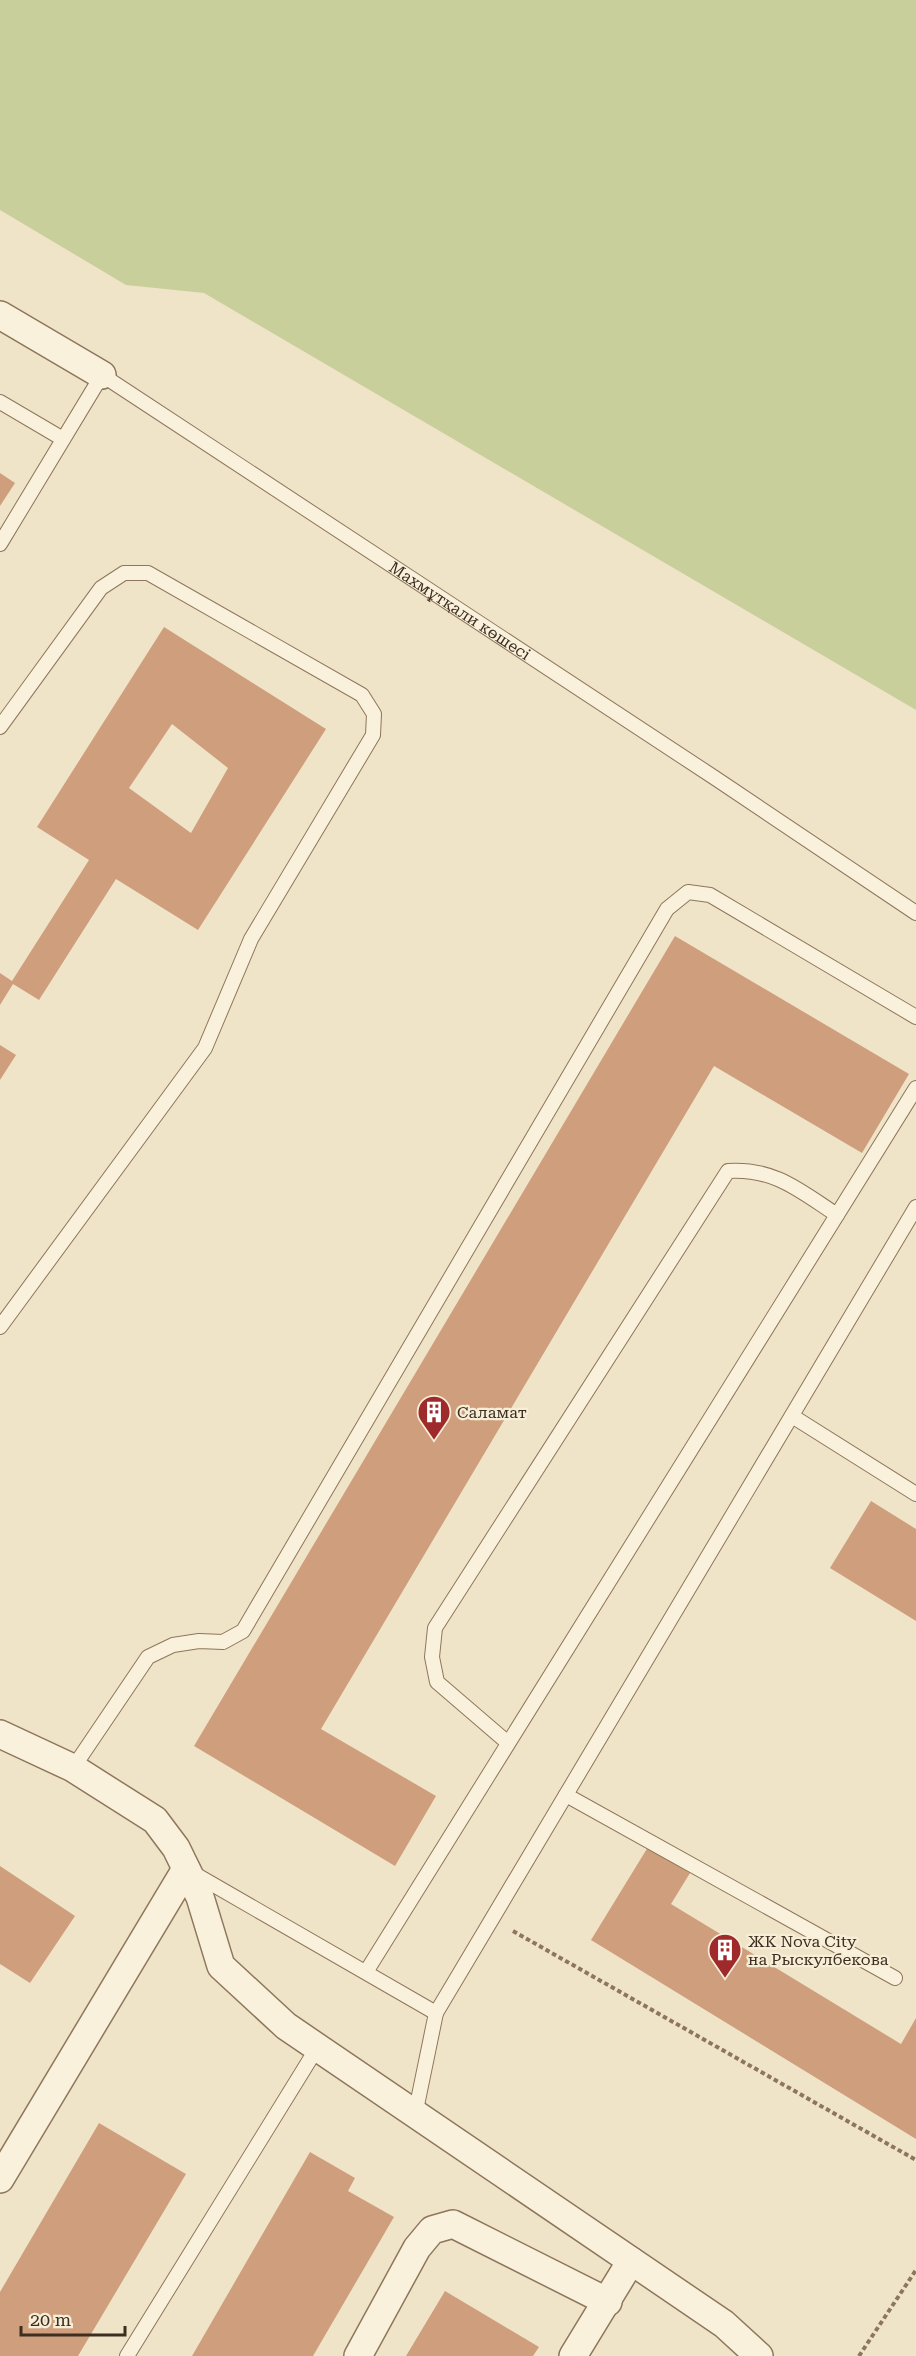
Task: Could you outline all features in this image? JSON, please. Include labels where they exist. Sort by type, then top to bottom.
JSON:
[{"type":"street","name":"Махмұтқали көшесі","points":[[0,315],[102,375]]},
{"type":"street","points":[[0,1734],[73,1768],[155,1820],[176,1848],[200,1897],[221,1966],[286,2026],[724,2324],[759,2356]]},
{"type":"street","points":[[0,2179],[186,1869]]},
{"type":"street","points":[[358,2356],[417,2248],[432,2230],[453,2224],[608,2302]]},
{"type":"street","points":[[573,2356],[631,2261]]},
{"type":"lane","points":[[0,544],[102,375]]},
{"type":"lane","name":"Махмұтқали көшесі","points":[[102,375],[715,777],[916,913]]},
{"type":"lane","points":[[0,402],[63,440]]},
{"type":"lane","points":[[0,727],[101,588],[124,573],[148,573],[362,695],[374,714],[373,735],[251,939],[205,1048],[0,1327]]},
{"type":"lane","points":[[73,1768],[148,1657],[173,1645],[199,1641],[223,1642],[243,1631],[667,909],[688,892],[710,895],[916,1017]]},
{"type":"lane","points":[[366,1972],[916,1088]]},
{"type":"lane","points":[[508,1743],[437,1682],[432,1657],[435,1628],[728,1171],[747,1170],[779,1178],[837,1215]]},
{"type":"lane","points":[[415,2115],[436,2013],[916,1207]]},
{"type":"lane","points":[[792,1416],[916,1494]]},
{"type":"lane","points":[[566,1795],[895,1978]]},
{"type":"lane","points":[[186,1869],[436,2013]]},
{"type":"lane","points":[[127,2356],[317,2048]]},
{"type":"path","points":[[492,1919],[916,2160]]},
{"type":"path","points":[[859,2356],[916,2270]]},
{"type":"green space","points":[[0,0],[916,0],[916,710],[204,293],[126,285],[0,210]]},
{"type":"building","points":[[0,473],[15,483],[0,506]]},
{"type":"building","points":[[164,627],[326,729],[198,930],[116,879],[39,1000],[13,984],[0,1005],[0,973],[12,981],[89,860],[37,827]],"holes":[[[172,724],[228,768],[191,833],[129,788]]]},
{"type":"building","name":"Саламат","points":[[675,936],[909,1074],[862,1153],[714,1066],[321,1729],[436,1796],[395,1866],[194,1746]]},
{"type":"building","points":[[0,1045],[16,1055],[0,1080]]},
{"type":"building","points":[[871,1501],[916,1529],[916,1621],[830,1568]]},
{"type":"building","name":"ЖК Nova City на Рыскулбекова","points":[[648,1847],[690,1873],[671,1904],[901,2044],[916,2018],[916,2139],[591,1940]]},
{"type":"building","points":[[0,1866],[75,1916],[30,1983],[0,1964]]},
{"type":"building","points":[[99,2123],[186,2174],[78,2356],[0,2356],[0,2292]]},
{"type":"building","points":[[310,2152],[355,2178],[348,2191],[394,2217],[313,2356],[192,2356]]},
{"type":"building","points":[[445,2291],[539,2347],[533,2356],[406,2356]]},
{"type":"place","name":"Саламат","points":[[434,1441]]},
{"type":"place","name":"ЖК Nova City на Рыскулбекова","points":[[725,1979]]}]
